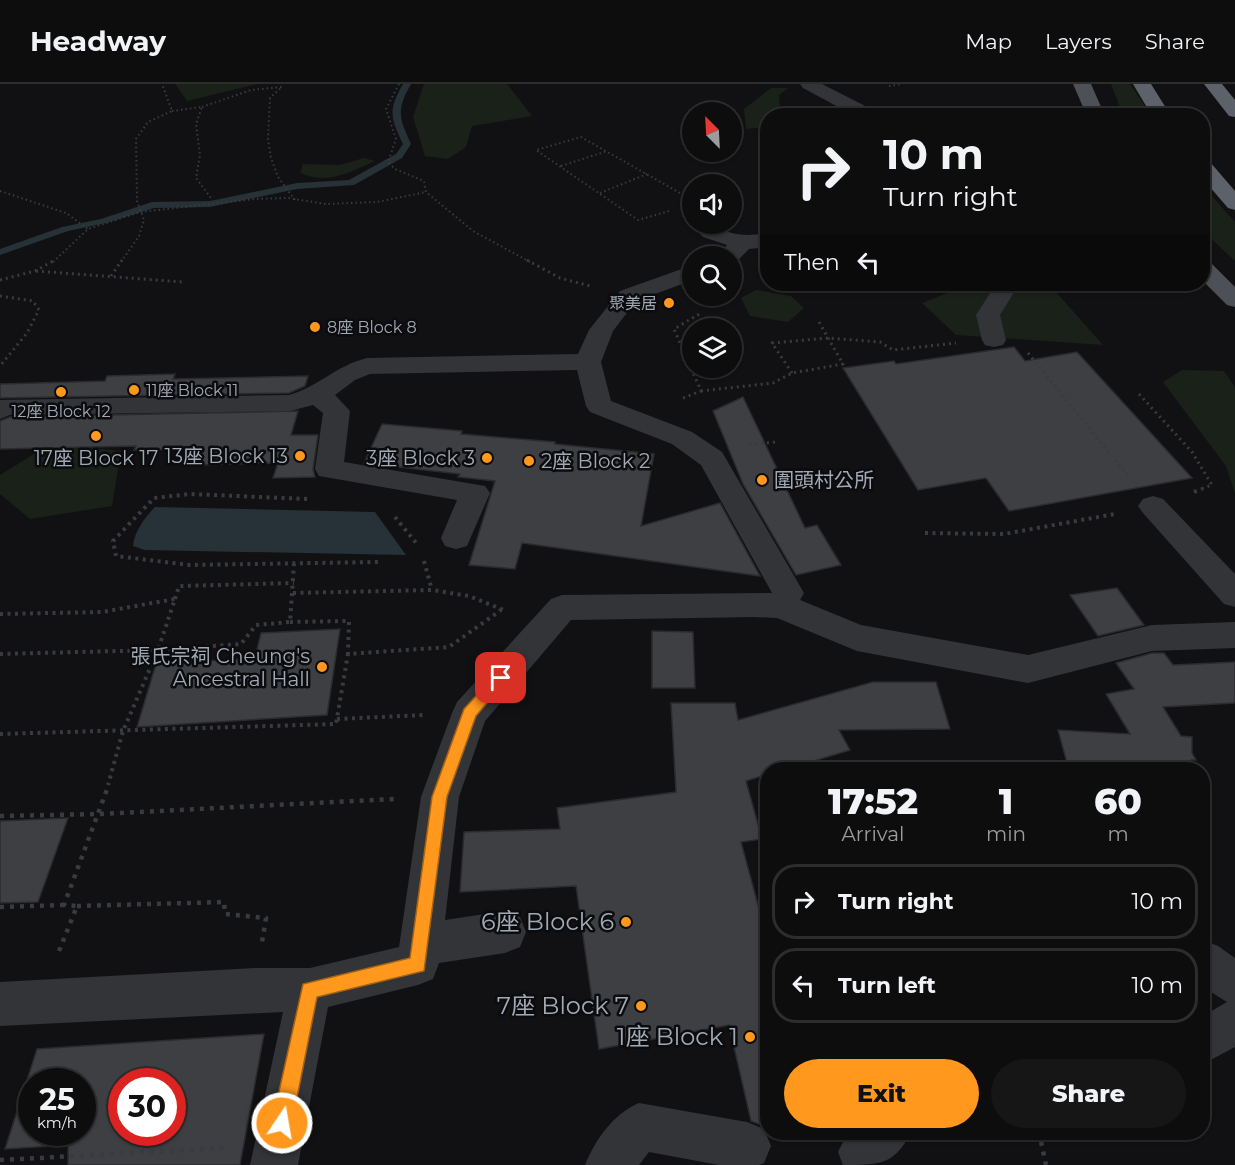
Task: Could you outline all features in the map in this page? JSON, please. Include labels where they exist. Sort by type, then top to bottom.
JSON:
[{"type":"highway","points":[[1142,84],[1157,108]]},
{"type":"highway","points":[[1213,84],[1235,112]]},
{"type":"highway","points":[[1210,174],[1235,204]]},
{"type":"main road","points":[[1082,84],[1092,108]]},
{"type":"main road","points":[[1210,275],[1235,300]]},
{"type":"street","points":[[809,84],[851,108]]},
{"type":"street","points":[[714,234],[730,246]]},
{"type":"street","points":[[742,248],[760,242]]},
{"type":"street","points":[[682,276],[628,296],[601,330],[588,362],[599,406],[682,438],[712,459],[788,593],[781,606]]},
{"type":"street","points":[[993,340],[988,315],[1003,291]]},
{"type":"street","points":[[0,410],[5,407],[290,403],[318,395],[345,374],[367,366],[588,362]]},
{"type":"street","points":[[318,395],[337,411],[329,469],[475,493],[456,538]]},
{"type":"street","points":[[1153,506],[1235,595]]},
{"type":"street","points":[[20,1003],[255,990],[310,990],[418,964],[440,797],[470,713],[562,608],[754,604],[781,606],[857,638],[1028,669],[1152,638],[1235,635]]},
{"type":"street","points":[[420,945],[505,932]]},
{"type":"street","points":[[1210,966],[1235,984]]},
{"type":"street","points":[[276,1155],[310,990]]},
{"type":"street","points":[[1210,1037],[1235,1021]]},
{"type":"street","points":[[609,1165],[639,1127],[747,1146]]},
{"type":"path","points":[[162,84],[172,111]]},
{"type":"path","points":[[399,84],[386,109],[398,143],[388,162],[395,169],[424,181],[426,192],[473,231],[560,278],[628,296]]},
{"type":"path","points":[[111,276],[139,236],[144,220],[136,201],[136,139],[148,122],[172,111],[202,107],[231,94],[266,86],[282,87],[270,98],[267,138],[270,155],[279,179],[292,192],[295,200]]},
{"type":"path","points":[[202,107],[196,124],[200,155],[196,178],[211,198]]},
{"type":"path","points":[[682,202],[647,174],[581,137],[536,150],[638,220],[682,210]]},
{"type":"path","points":[[560,167],[607,151]]},
{"type":"path","points":[[599,194],[647,174]]},
{"type":"path","points":[[0,191],[66,213],[88,229]]},
{"type":"path","points":[[0,280],[52,264],[88,229],[139,211],[255,199],[295,200],[326,204],[377,202],[426,192]]},
{"type":"path","points":[[35,271],[182,282]]},
{"type":"path","points":[[0,296],[33,301],[39,310],[27,333],[0,366]]},
{"type":"path","points":[[701,314],[674,329],[701,391]]},
{"type":"path","points":[[640,422],[664,405],[701,391],[773,383],[792,373],[843,363],[819,322]]},
{"type":"path","points":[[792,373],[772,343],[828,338],[880,342],[893,350],[993,340],[1022,345],[1153,506]]},
{"type":"path","points":[[925,533],[1004,534],[1153,506],[1212,485],[1192,452],[1139,394]]},
{"type":"path","points":[[310,499],[190,494],[154,498],[113,541],[116,556],[189,565],[378,562]]},
{"type":"path","points":[[393,514],[420,548]]},
{"type":"path","points":[[423,558],[432,590]]},
{"type":"path","points":[[290,622],[294,564]]},
{"type":"path","points":[[64,905],[99,814],[123,731],[158,650],[179,586],[294,584]]},
{"type":"path","points":[[293,593],[432,590],[469,596],[515,614],[562,608]]},
{"type":"path","points":[[0,614],[102,612],[175,599]]},
{"type":"path","points":[[348,654],[449,647],[502,609]]},
{"type":"path","points":[[0,654],[158,650],[241,644],[256,624],[349,621],[348,654],[336,724],[0,734]]},
{"type":"path","points":[[337,719],[470,713]]},
{"type":"path","points":[[0,816],[99,814],[440,797]]},
{"type":"path","points":[[0,907],[224,902],[225,914],[266,918],[255,990]]},
{"type":"path","points":[[20,1003],[77,906]]},
{"type":"path","points":[[1041,1140],[1046,1165]]},
{"type":"path","points":[[0,1160],[276,1155]]},
{"type":"shaded area","points":[[175,84],[257,84],[187,101]]},
{"type":"shaded area","points":[[424,84],[507,84],[532,116],[472,126],[466,147],[448,159],[425,156],[413,117]]},
{"type":"shaded area","points":[[1111,84],[1130,84],[1146,108],[1120,108]]},
{"type":"shaded area","points":[[771,88],[788,88],[779,95],[780,108],[760,108],[760,128],[746,129],[744,109]]},
{"type":"shaded area","points":[[364,158],[375,161],[338,176],[320,178],[300,173],[303,164],[339,165]]},
{"type":"shaded area","points":[[1210,194],[1235,222],[1235,261],[1210,238]]},
{"type":"shaded area","points":[[756,290],[791,296],[804,308],[788,322],[750,316],[742,297]]},
{"type":"shaded area","points":[[952,291],[1055,291],[1103,345],[956,335],[922,303]]},
{"type":"shaded area","points":[[1182,370],[1224,371],[1235,387],[1235,493],[1226,466],[1163,382]]},
{"type":"shaded area","points":[[50,444],[121,451],[112,506],[30,519],[0,494],[0,475]]},
{"type":"shaded area","points":[[155,507],[375,512],[406,555],[145,550],[133,546],[135,535],[147,515]]},
{"type":"building","points":[[1014,347],[1025,361],[1077,352],[1192,478],[1009,511],[986,478],[918,490],[843,368],[894,361],[896,364]]},
{"type":"building","points":[[175,374],[173,379],[308,376],[305,386],[289,393],[0,398],[0,384],[105,381],[107,376]]},
{"type":"building","points":[[743,397],[805,528],[817,525],[841,565],[796,575],[743,484],[713,411]]},
{"type":"building","points":[[298,411],[291,435],[318,435],[313,469],[315,477],[273,478],[278,463],[198,465],[204,449],[134,450],[136,446],[0,449],[0,421],[10,417]]},
{"type":"building","points":[[382,424],[462,431],[461,434],[654,454],[641,526],[720,503],[760,576],[522,543],[515,569],[469,565],[495,481],[458,477],[460,474],[364,463]]},
{"type":"building","points":[[1117,588],[1144,625],[1098,636],[1070,595]]},
{"type":"building","points":[[340,629],[327,715],[137,727],[156,664],[255,658],[261,633]]},
{"type":"building","points":[[652,631],[693,632],[695,688],[652,688]]},
{"type":"building","points":[[1152,653],[1164,653],[1173,665],[1235,662],[1235,703],[1163,707],[1181,736],[1192,737],[1192,753],[1196,760],[1191,760],[1191,762],[1067,762],[1058,730],[1130,734],[1106,694],[1134,689],[1116,663]]},
{"type":"building","points":[[873,682],[936,682],[950,729],[839,730],[850,750],[810,762],[760,762],[760,777],[746,781],[760,832],[760,839],[741,842],[760,912],[759,1124],[751,1121],[729,1025],[599,1049],[576,886],[460,892],[464,832],[560,829],[557,808],[676,792],[671,703],[735,703],[738,720]]},
{"type":"building","points":[[68,818],[38,902],[0,903],[0,821]]},
{"type":"building","points":[[264,1034],[240,1165],[68,1165],[68,1146],[96,1146],[96,1068],[31,1068],[37,1049]]},
{"type":"building","points":[[18,1108],[18,1146],[52,1146],[5,1149]]},
{"type":"waterway","points":[[0,252],[65,229],[103,221],[152,205],[210,204],[297,186],[351,183],[399,156],[407,144],[395,114],[398,101],[407,84]]},
{"type":"place","name":"聚美居","points":[[669,303]]},
{"type":"place","name":"8座 Block 8","points":[[315,327]]},
{"type":"place","name":"11座 Block 11","points":[[134,390]]},
{"type":"place","name":"12座 Block 12","points":[[61,392]]},
{"type":"place","name":"17座 Block 17","points":[[96,436]]},
{"type":"place","name":"13座 Block 13","points":[[300,456]]},
{"type":"place","name":"3座 Block 3","points":[[487,458]]},
{"type":"place","name":"2座 Block 2","points":[[529,461]]},
{"type":"place","name":"圍頭村公所","points":[[762,480]]},
{"type":"place","name":"張氏宗祠 Cheung's Ancestral Hall","points":[[322,667]]},
{"type":"place","name":"6座 Block 6","points":[[626,922]]},
{"type":"place","name":"7座 Block 7","points":[[641,1006]]},
{"type":"place","name":"1座 Block 1","points":[[750,1037]]},
{"type":"route","points":[[282,1123],[310,990],[418,964],[440,797],[470,713],[501,678]]}]
